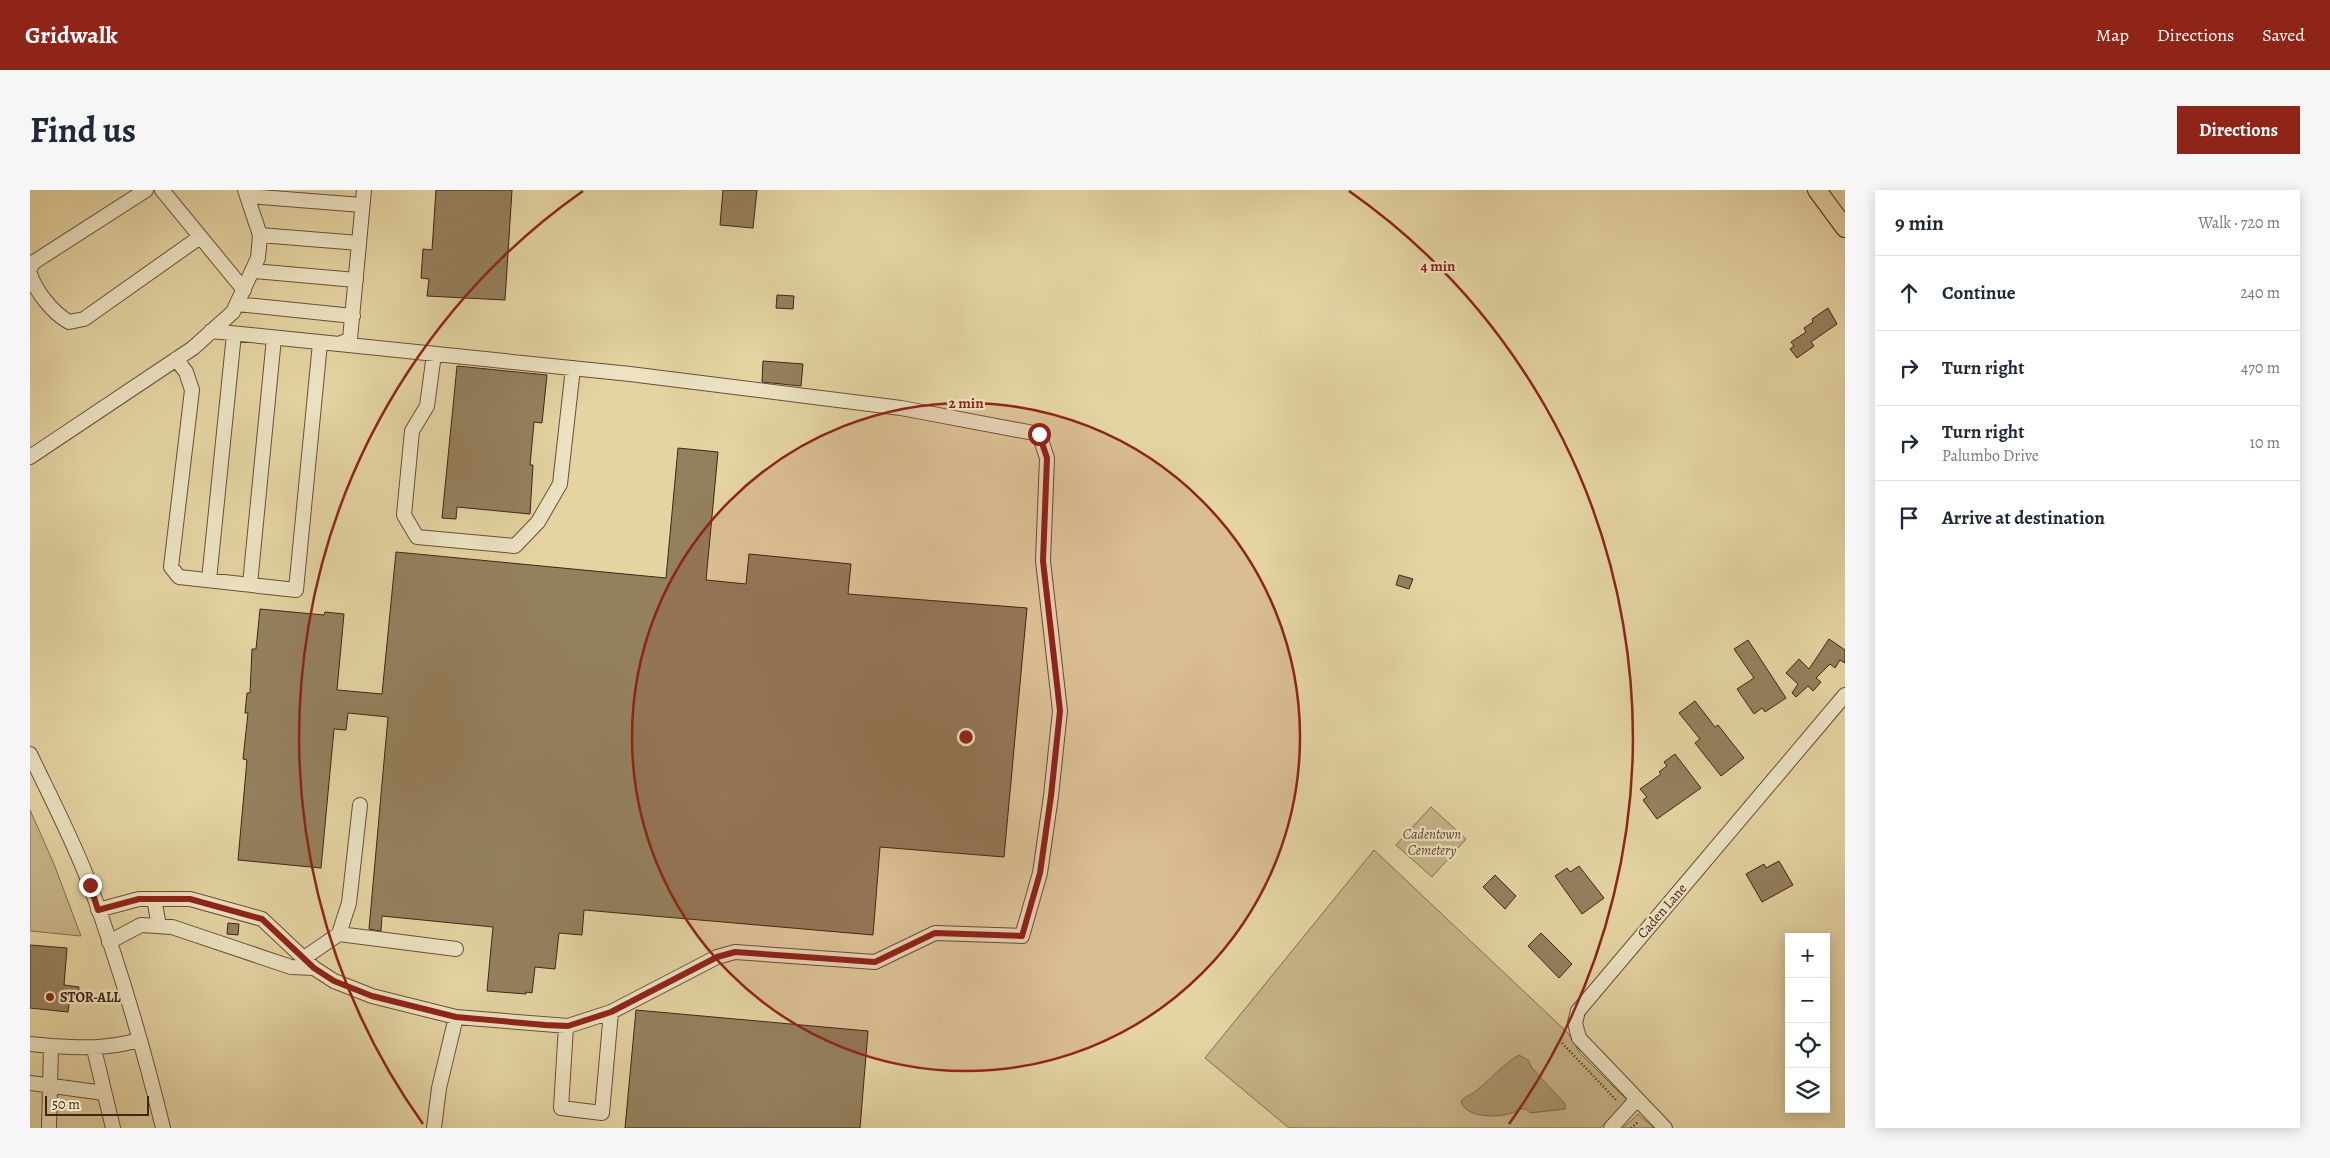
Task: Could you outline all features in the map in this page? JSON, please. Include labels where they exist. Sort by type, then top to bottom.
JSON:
[{"type":"main road","points":[[1817,190],[1845,228]]},
{"type":"street","points":[[30,268],[34,262],[146,190]]},
{"type":"street","points":[[162,190],[244,290]]},
{"type":"street","points":[[339,344],[350,339],[364,190]]},
{"type":"street","points":[[30,458],[176,359],[233,312],[258,258],[260,235],[246,193],[362,205]]},
{"type":"street","points":[[260,235],[359,243]]},
{"type":"street","points":[[30,274],[32,282],[58,316],[69,322],[84,319],[200,238]]},
{"type":"street","points":[[253,271],[356,280]]},
{"type":"street","points":[[237,304],[352,316]]},
{"type":"street","points":[[98,910],[139,899],[190,899],[262,919],[309,963],[334,981],[372,996],[456,1017],[566,1026],[611,1012],[717,957],[735,952],[875,962],[935,933],[1022,936],[1040,873],[1060,711],[1043,561],[1047,458],[1039,434],[901,408],[573,368],[211,331]]},
{"type":"street","points":[[209,580],[234,334]]},
{"type":"street","points":[[250,584],[274,338]]},
{"type":"street","points":[[176,359],[186,372],[192,390],[172,568],[179,577],[296,590],[320,342]]},
{"type":"street","points":[[434,354],[427,406],[412,431],[404,515],[417,537],[515,546],[538,522],[560,484],[573,368]]},
{"type":"street","name":"Caden Lane","points":[[1665,1128],[1579,1038],[1575,1023],[1578,1011],[1845,695]]},
{"type":"street","points":[[30,754],[71,840],[98,910],[139,1040],[163,1128]]},
{"type":"street","points":[[109,942],[141,925],[172,927],[291,967],[309,963],[339,934],[349,903],[360,805]]},
{"type":"street","points":[[154,899],[159,926]]},
{"type":"street","points":[[339,934],[456,949]]},
{"type":"street","points":[[566,1026],[561,1108],[602,1113],[611,1012]]},
{"type":"street","points":[[434,1128],[439,1088],[456,1017]]},
{"type":"street","points":[[30,1044],[94,1048],[116,1046],[139,1040]]},
{"type":"street","points":[[49,1128],[51,1046]]},
{"type":"street","points":[[94,1048],[113,1128]]},
{"type":"street","points":[[30,1083],[104,1093]]},
{"type":"street","points":[[1611,1128],[1637,1098]]},
{"type":"path","points":[[1562,1042],[1620,1104]]},
{"type":"path","points":[[1631,1128],[1638,1122]]},
{"type":"green space","name":"Cadentown Cemetery","points":[[1431,807],[1466,839],[1432,877],[1396,845]]},
{"type":"green space","points":[[30,810],[54,864],[81,936],[30,931]]},
{"type":"green space","points":[[1374,850],[1568,1033],[1580,1053],[1626,1099],[1600,1128],[1289,1128],[1205,1058]]},
{"type":"green space","points":[[1638,1114],[1654,1128],[1623,1128]]},
{"type":"shaded area","points":[[1519,1055],[1528,1060],[1532,1068],[1565,1104],[1565,1109],[1530,1113],[1526,1109],[1519,1109],[1506,1115],[1487,1116],[1470,1112],[1464,1107],[1461,1101],[1463,1099],[1475,1092],[1502,1067]]},
{"type":"building","points":[[436,190],[512,190],[505,300],[427,296],[429,279],[421,278],[423,249],[432,250]]},
{"type":"building","points":[[723,190],[757,190],[753,228],[720,225]]},
{"type":"building","points":[[777,295],[794,296],[793,309],[776,308]]},
{"type":"building","points":[[1828,308],[1837,324],[1811,342],[1814,346],[1797,358],[1790,349],[1794,346],[1791,342],[1806,332],[1804,328],[1813,322],[1812,319]]},
{"type":"building","points":[[763,361],[803,364],[801,386],[762,382]]},
{"type":"building","points":[[457,366],[547,375],[542,423],[534,422],[530,465],[533,465],[530,514],[457,507],[456,519],[442,518]]},
{"type":"building","points":[[678,448],[718,452],[706,580],[746,584],[749,554],[851,564],[848,594],[1027,608],[1004,857],[880,847],[873,935],[584,910],[582,935],[559,933],[555,969],[535,967],[532,993],[487,991],[493,927],[382,916],[381,931],[369,929],[388,717],[348,713],[346,730],[334,729],[321,868],[238,860],[247,760],[243,759],[248,713],[245,713],[247,693],[250,693],[252,649],[256,649],[260,609],[324,615],[325,612],[344,614],[337,690],[382,694],[396,552],[666,578]]},
{"type":"building","points":[[1399,575],[1413,579],[1409,589],[1396,585]]},
{"type":"building","points":[[1829,639],[1845,650],[1845,663],[1840,660],[1835,668],[1830,664],[1816,678],[1821,682],[1813,691],[1808,686],[1796,697],[1792,693],[1798,684],[1786,673],[1799,659],[1809,669]]},
{"type":"building","points":[[1748,640],[1786,698],[1765,712],[1762,708],[1754,714],[1737,689],[1754,678],[1734,649]]},
{"type":"building","points":[[1695,701],[1715,727],[1718,725],[1744,758],[1721,776],[1695,743],[1700,739],[1679,713]]},
{"type":"building","points":[[1675,754],[1701,788],[1657,819],[1643,800],[1647,797],[1640,789],[1661,774],[1659,772],[1667,766],[1664,762]]},
{"type":"building","points":[[1779,861],[1793,885],[1762,902],[1746,874],[1764,864],[1766,868]]},
{"type":"building","points":[[1579,866],[1604,898],[1582,914],[1555,876],[1567,868],[1570,872]]},
{"type":"building","points":[[1495,875],[1516,896],[1505,909],[1483,887]]},
{"type":"building","points":[[228,923],[239,924],[238,935],[227,934]]},
{"type":"building","points":[[1541,933],[1572,964],[1559,978],[1528,946]]},
{"type":"building","points":[[30,945],[67,948],[64,985],[79,987],[78,997],[70,997],[68,1012],[30,1008]]},
{"type":"building","points":[[636,1010],[868,1031],[860,1128],[625,1128]]},
{"type":"place","name":"STOR-ALL","points":[[50,997]]},
{"type":"route","points":[[90,885],[98,910],[139,899],[190,899],[262,919],[292,945],[314,968],[334,981],[372,996],[456,1017],[545,1025],[568,1026],[611,1012],[717,957],[735,952],[875,962],[935,933],[1022,936],[1040,873],[1060,711],[1043,561],[1047,458],[1039,434]]}]
